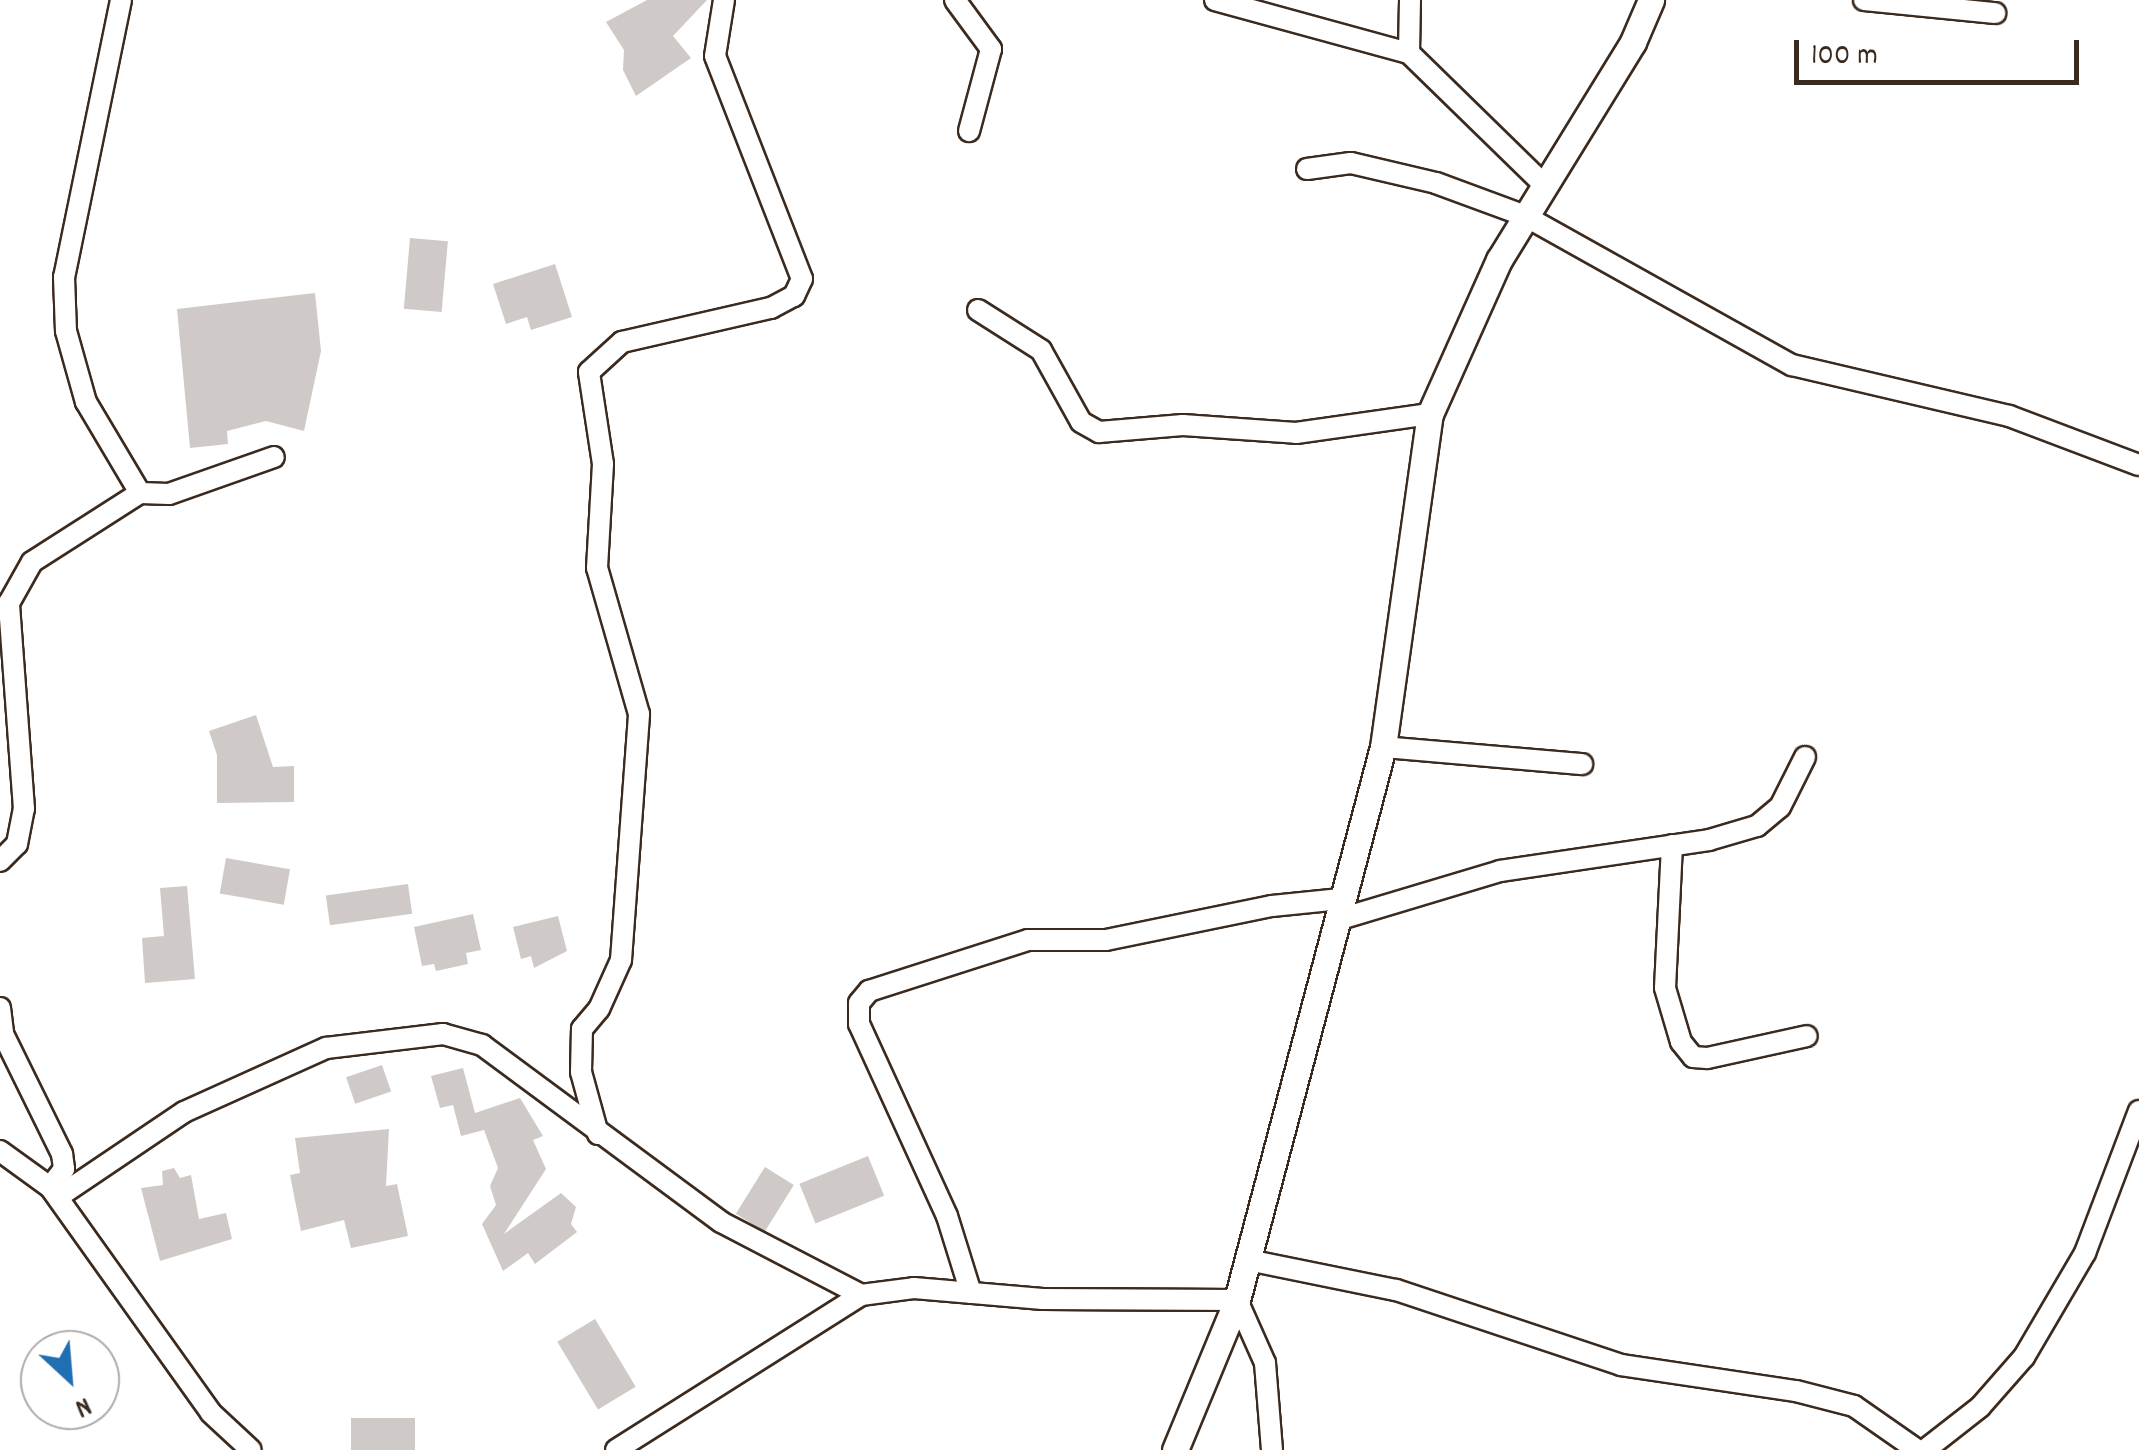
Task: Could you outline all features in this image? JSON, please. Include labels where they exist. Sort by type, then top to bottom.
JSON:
[{"type":"street","points":[[121,0],[64,277],[66,331],[86,402],[140,493]]},
{"type":"street","points":[[598,1134],[581,1072],[582,1029],[599,1010],[622,960],[639,714],[597,568],[603,464],[589,372],[622,342],[770,308],[794,296],[802,279],[715,56],[724,0]]},
{"type":"street","points":[[955,0],[991,49],[969,130]]},
{"type":"street","points":[[1215,0],[1409,53],[1542,183]]},
{"type":"street","points":[[1409,53],[1410,0]]},
{"type":"street","points":[[1175,1450],[1237,1300],[1383,747],[1430,414],[1476,308],[1542,183],[1633,42],[1650,0]]},
{"type":"street","points":[[1864,0],[1996,13]]},
{"type":"street","points":[[1308,169],[1351,163],[1395,168],[1525,216],[1792,364],[1852,384],[2009,416],[2139,465]]},
{"type":"street","points":[[978,310],[1041,350],[1082,422],[1099,432],[1183,425],[1296,434],[1430,414]]},
{"type":"street","points":[[0,861],[17,844],[24,809],[9,603],[32,562],[140,493],[170,494],[274,457]]},
{"type":"street","points":[[1383,747],[1582,764]]},
{"type":"street","points":[[972,1293],[947,1216],[859,1024],[859,1003],[869,991],[1028,940],[1106,940],[1272,906],[1339,910],[1500,871],[1672,845],[1757,826],[1780,807],[1804,757]]},
{"type":"street","points":[[1672,845],[1665,988],[1681,1042],[1693,1057],[1707,1058],[1807,1036]]},
{"type":"street","points":[[0,1008],[3,1034],[62,1154],[64,1168],[54,1192]]},
{"type":"street","points":[[54,1192],[184,1112],[326,1048],[443,1034],[482,1045],[721,1222],[861,1296]]},
{"type":"street","points":[[1926,1450],[1980,1407],[2024,1357],[2085,1253],[2139,1111]]},
{"type":"street","points":[[0,1151],[54,1192],[211,1413],[250,1450]]},
{"type":"street","points":[[1248,1260],[1396,1290],[1621,1365],[1796,1391],[1854,1406],[1917,1450]]},
{"type":"street","points":[[622,1449],[861,1296],[914,1288],[1237,1300]]},
{"type":"street","points":[[1237,1300],[1265,1363],[1272,1450]]},
{"type":"building","points":[[647,0],[707,0],[673,36],[691,58],[636,96],[623,70],[624,50],[606,22]]},
{"type":"building","points":[[410,238],[448,241],[442,312],[404,309]]},
{"type":"building","points":[[555,264],[572,317],[531,330],[527,317],[506,324],[493,284]]},
{"type":"building","points":[[315,293],[321,351],[304,431],[266,421],[227,431],[228,444],[190,448],[177,309]]},
{"type":"building","points":[[256,715],[273,767],[294,766],[294,802],[217,803],[217,755],[209,731]]},
{"type":"building","points":[[226,858],[290,869],[284,905],[220,893]]},
{"type":"building","points":[[408,884],[412,914],[330,925],[326,896]]},
{"type":"building","points":[[187,886],[195,979],[145,983],[142,938],[164,936],[160,888]]},
{"type":"building","points":[[473,914],[481,950],[466,953],[468,964],[436,971],[434,964],[422,966],[414,927]]},
{"type":"building","points":[[558,916],[567,951],[534,968],[531,956],[521,959],[513,927]]},
{"type":"building","points":[[382,1065],[391,1091],[355,1104],[346,1077]]},
{"type":"building","points":[[463,1068],[475,1113],[520,1098],[543,1136],[533,1140],[546,1169],[504,1234],[561,1193],[576,1207],[571,1224],[577,1232],[535,1264],[528,1253],[503,1271],[482,1224],[496,1205],[490,1186],[498,1168],[484,1130],[461,1136],[453,1105],[440,1108],[431,1076]]},
{"type":"building","points":[[389,1129],[386,1186],[397,1184],[408,1236],[351,1248],[344,1220],[301,1231],[290,1175],[300,1173],[295,1138]]},
{"type":"building","points":[[868,1156],[884,1196],[815,1224],[799,1184]]},
{"type":"building","points":[[765,1167],[794,1185],[765,1232],[736,1214]]},
{"type":"building","points":[[174,1168],[180,1178],[191,1175],[199,1219],[226,1213],[232,1239],[160,1261],[141,1188],[163,1185],[162,1171]]},
{"type":"building","points":[[595,1319],[636,1387],[598,1409],[557,1342]]},
{"type":"building","points":[[351,1418],[415,1418],[415,1450],[351,1450]]}]
